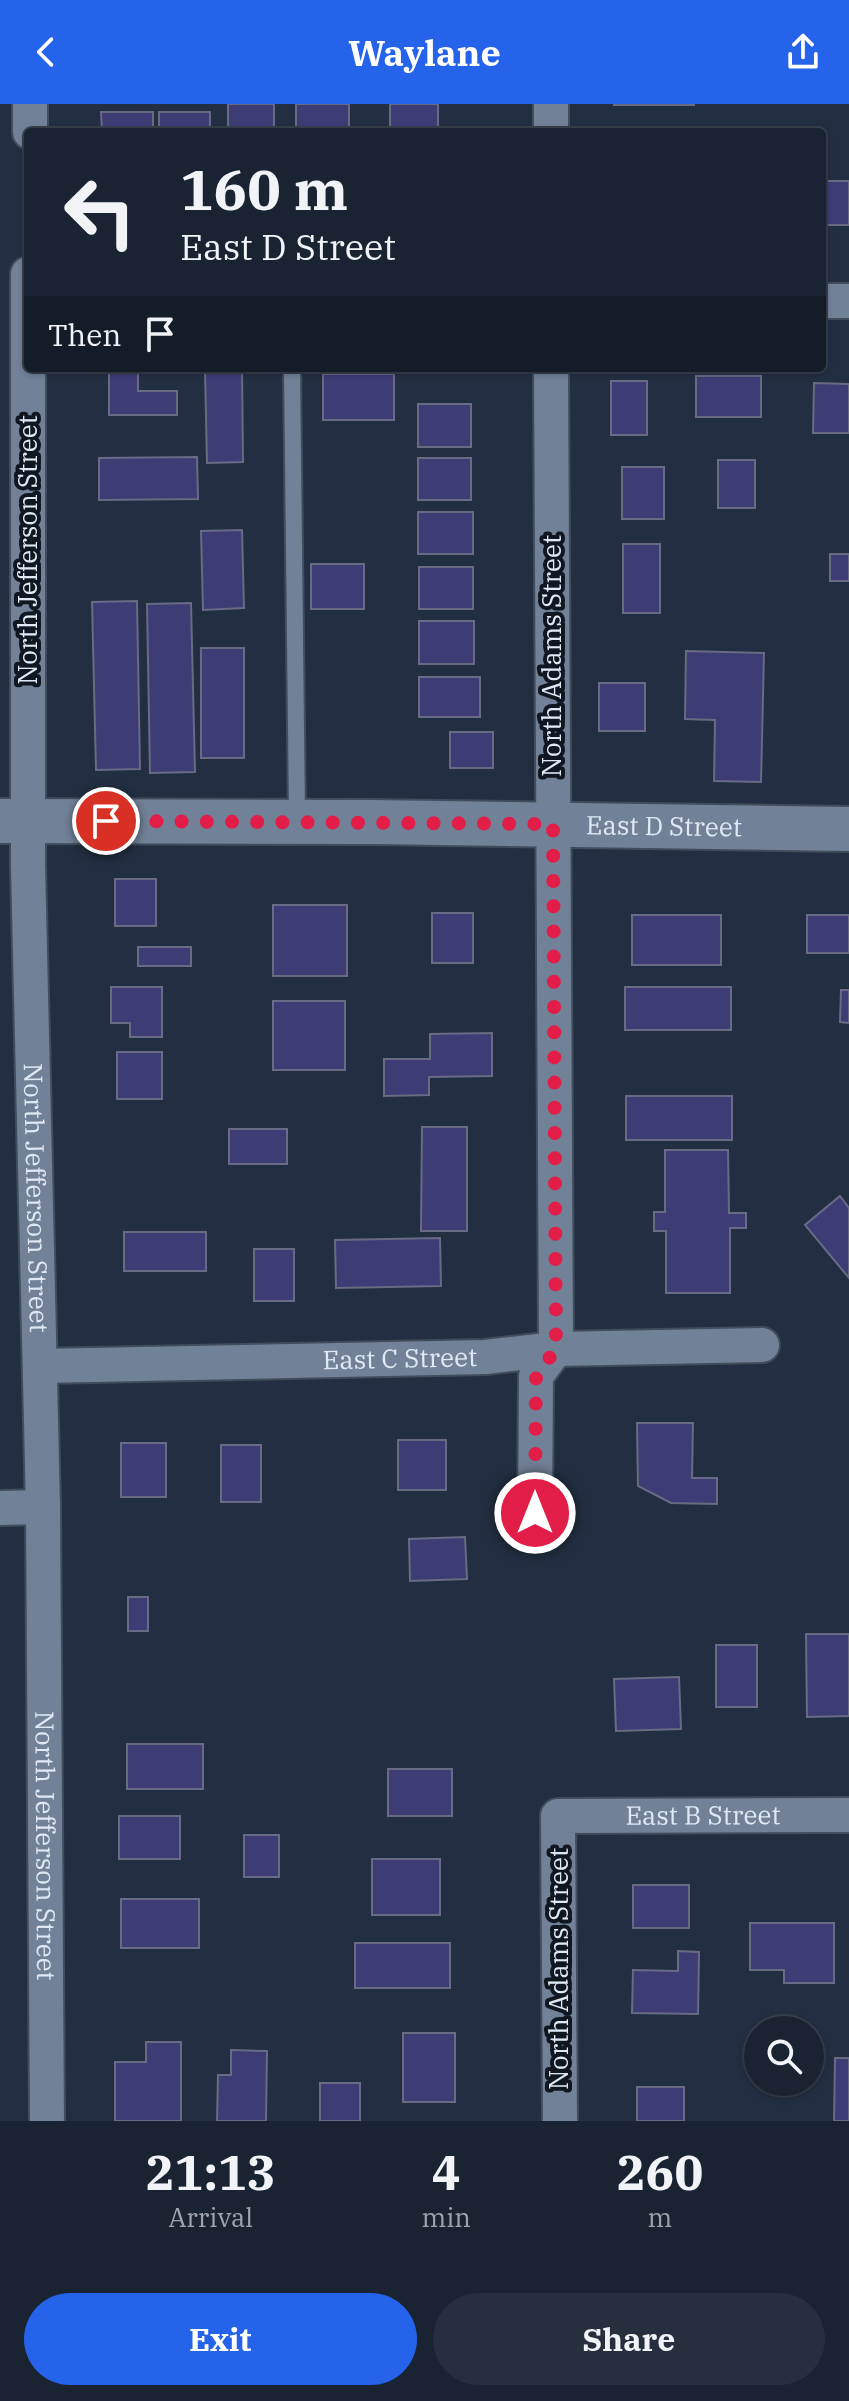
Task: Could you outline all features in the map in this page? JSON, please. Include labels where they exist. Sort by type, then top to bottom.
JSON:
[{"type":"street","points":[[30,104],[30,128]]},
{"type":"street","points":[[551,104],[551,128]]},
{"type":"street","points":[[826,301],[849,301]]},
{"type":"street","points":[[0,303],[24,303]]},
{"type":"street","name":"North Jefferson Street","points":[[26,372],[14,821],[40,1366],[47,2121]]},
{"type":"street","name":"North Adams Street","points":[[551,372],[556,1349]]},
{"type":"street","name":"East D Street","points":[[14,821],[297,821],[849,829]]},
{"type":"street","name":"East C Street","points":[[40,1366],[485,1357],[556,1349],[762,1345]]},
{"type":"street","points":[[535,1513],[536,1376],[556,1349]]},
{"type":"street","points":[[0,1508],[43,1507]]},
{"type":"street","name":"East B Street","points":[[558,1816],[849,1815]]},
{"type":"street","name":"North Adams Street","points":[[558,1816],[560,2121]]},
{"type":"lane","points":[[292,372],[297,821]]},
{"type":"building","points":[[228,104],[274,104],[274,128],[228,128]]},
{"type":"building","points":[[296,104],[349,104],[349,128],[296,128]]},
{"type":"building","points":[[390,104],[438,104],[438,128],[390,128]]},
{"type":"building","points":[[694,104],[694,105],[614,105]]},
{"type":"building","points":[[101,112],[153,112],[153,128],[102,128]]},
{"type":"building","points":[[159,112],[210,112],[210,128],[159,128]]},
{"type":"building","points":[[826,181],[849,181],[849,225],[826,225]]},
{"type":"building","points":[[109,372],[138,372],[138,391],[177,391],[177,415],[109,415]]},
{"type":"building","points":[[205,372],[242,372],[243,462],[207,463]]},
{"type":"building","points":[[323,374],[394,374],[394,420],[323,420]]},
{"type":"building","points":[[696,376],[761,376],[761,417],[696,417]]},
{"type":"building","points":[[611,381],[647,381],[647,435],[611,435]]},
{"type":"building","points":[[814,383],[849,384],[849,433],[813,433]]},
{"type":"building","points":[[418,404],[471,404],[471,447],[418,447]]},
{"type":"building","points":[[197,457],[198,499],[99,500],[99,458]]},
{"type":"building","points":[[418,458],[471,458],[471,500],[418,500]]},
{"type":"building","points":[[718,460],[755,460],[755,508],[718,508]]},
{"type":"building","points":[[622,467],[664,467],[664,519],[622,519]]},
{"type":"building","points":[[418,512],[473,512],[473,554],[418,554]]},
{"type":"building","points":[[242,530],[244,608],[203,610],[201,531]]},
{"type":"building","points":[[623,544],[660,544],[660,613],[623,613]]},
{"type":"building","points":[[830,554],[849,554],[849,581],[830,581]]},
{"type":"building","points":[[311,564],[364,564],[364,609],[311,609]]},
{"type":"building","points":[[419,567],[473,567],[473,609],[419,609]]},
{"type":"building","points":[[137,601],[140,769],[96,770],[92,602]]},
{"type":"building","points":[[191,603],[195,772],[150,773],[147,604]]},
{"type":"building","points":[[419,621],[474,621],[474,664],[419,664]]},
{"type":"building","points":[[201,648],[244,648],[244,758],[201,758]]},
{"type":"building","points":[[686,651],[764,653],[761,782],[714,781],[715,720],[685,719]]},
{"type":"building","points":[[419,677],[480,677],[480,717],[419,717]]},
{"type":"building","points":[[599,683],[645,683],[645,731],[599,731]]},
{"type":"building","points":[[450,732],[493,732],[493,768],[450,768]]},
{"type":"building","points":[[115,879],[156,879],[156,926],[115,926]]},
{"type":"building","points":[[273,905],[347,905],[347,976],[273,976]]},
{"type":"building","points":[[432,913],[473,913],[473,963],[432,963]]},
{"type":"building","points":[[632,915],[721,915],[721,965],[632,965]]},
{"type":"building","points":[[807,915],[849,915],[849,953],[807,953]]},
{"type":"building","points":[[138,947],[191,947],[191,966],[138,966]]},
{"type":"building","points":[[111,987],[162,987],[162,1037],[130,1037],[130,1023],[111,1023]]},
{"type":"building","points":[[625,987],[731,987],[731,1030],[625,1030]]},
{"type":"building","points":[[841,990],[849,990],[849,1023],[840,1022]]},
{"type":"building","points":[[273,1001],[345,1001],[345,1070],[273,1070]]},
{"type":"building","points":[[492,1033],[492,1076],[429,1077],[429,1095],[384,1096],[384,1059],[430,1059],[430,1034]]},
{"type":"building","points":[[117,1052],[162,1052],[162,1099],[117,1099]]},
{"type":"building","points":[[626,1096],[732,1096],[732,1140],[626,1140]]},
{"type":"building","points":[[422,1127],[467,1127],[467,1231],[421,1231]]},
{"type":"building","points":[[229,1129],[287,1129],[287,1164],[229,1164]]},
{"type":"building","points":[[665,1150],[728,1150],[729,1213],[746,1213],[746,1228],[730,1228],[730,1293],[666,1293],[666,1231],[654,1231],[654,1212],[665,1212]]},
{"type":"building","points":[[840,1196],[849,1208],[849,1278],[805,1225]]},
{"type":"building","points":[[124,1232],[206,1232],[206,1271],[124,1271]]},
{"type":"building","points":[[440,1238],[441,1286],[336,1288],[335,1240]]},
{"type":"building","points":[[254,1249],[294,1249],[294,1301],[254,1301]]},
{"type":"building","points":[[637,1423],[693,1423],[692,1478],[717,1478],[717,1504],[671,1503],[638,1486]]},
{"type":"building","points":[[398,1440],[446,1440],[446,1490],[398,1490]]},
{"type":"building","points":[[121,1443],[166,1443],[166,1497],[121,1497]]},
{"type":"building","points":[[221,1445],[261,1445],[261,1502],[221,1502]]},
{"type":"building","points":[[465,1537],[467,1579],[410,1581],[409,1539]]},
{"type":"building","points":[[128,1597],[148,1597],[148,1631],[128,1631]]},
{"type":"building","points":[[806,1634],[849,1634],[849,1716],[807,1717]]},
{"type":"building","points":[[716,1645],[757,1645],[757,1707],[716,1707]]},
{"type":"building","points":[[679,1677],[681,1729],[616,1731],[614,1679]]},
{"type":"building","points":[[127,1744],[203,1744],[203,1789],[127,1789]]},
{"type":"building","points":[[388,1769],[452,1769],[452,1816],[388,1816]]},
{"type":"building","points":[[119,1816],[180,1816],[180,1859],[119,1859]]},
{"type":"building","points":[[244,1835],[279,1835],[279,1877],[244,1877]]},
{"type":"building","points":[[372,1859],[440,1859],[440,1915],[372,1915]]},
{"type":"building","points":[[633,1885],[689,1885],[689,1928],[633,1928]]},
{"type":"building","points":[[121,1899],[199,1899],[199,1948],[121,1948]]},
{"type":"building","points":[[750,1923],[834,1923],[834,1983],[784,1983],[784,1970],[750,1970]]},
{"type":"building","points":[[355,1943],[450,1943],[450,1988],[355,1988]]},
{"type":"building","points":[[678,1951],[699,1952],[698,2014],[632,2013],[633,1970],[678,1971]]},
{"type":"building","points":[[403,2033],[455,2033],[455,2102],[403,2102]]},
{"type":"building","points":[[146,2042],[181,2042],[181,2121],[115,2121],[115,2062],[146,2062]]},
{"type":"building","points":[[231,2050],[267,2051],[266,2121],[217,2121],[218,2075],[231,2075]]},
{"type":"building","points":[[835,2058],[849,2058],[849,2121],[834,2121]]},
{"type":"building","points":[[320,2083],[360,2083],[360,2121],[320,2121]]},
{"type":"building","points":[[637,2087],[684,2087],[684,2121],[637,2121]]},
{"type":"route","points":[[106,821],[553,824],[556,1349],[536,1376],[535,1513]]}]
